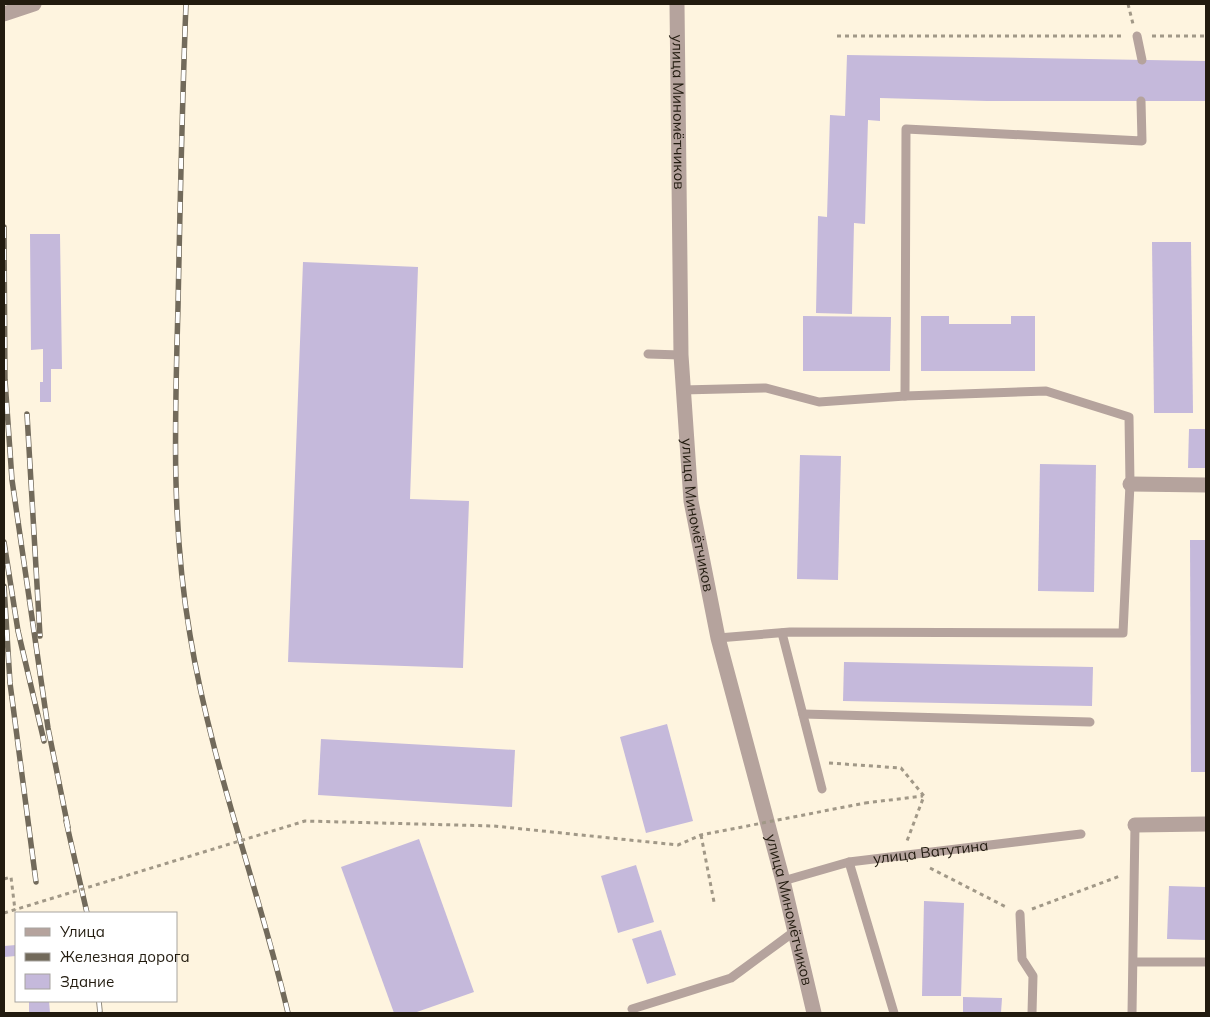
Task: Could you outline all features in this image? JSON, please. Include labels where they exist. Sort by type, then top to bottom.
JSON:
[{"type":"street","points":[[4,14],[34,4]]},
{"type":"street","name":"улица Миномётчиков","points":[[677,4],[681,355],[690,501],[718,638],[783,881],[814,1013]]},
{"type":"street","points":[[1130,484],[1206,486]]},
{"type":"street","points":[[1135,825],[1206,824]]},
{"type":"lane","points":[[1137,36],[1142,60]]},
{"type":"lane","points":[[905,396],[906,129],[1142,141],[1141,101]]},
{"type":"lane","points":[[648,354],[681,355]]},
{"type":"lane","points":[[682,390],[766,388],[819,402],[905,396],[1046,391],[1129,417],[1130,484],[1123,633],[782,633],[718,638]]},
{"type":"lane","points":[[782,633],[822,789]]},
{"type":"lane","points":[[803,714],[1090,722]]},
{"type":"lane","points":[[1132,1013],[1135,825]]},
{"type":"lane","name":"улица Ватутина","points":[[783,881],[849,862],[1081,834]]},
{"type":"lane","points":[[849,862],[894,1013]]},
{"type":"lane","points":[[1020,914],[1022,959],[1033,976],[1032,1013]]},
{"type":"lane","points":[[632,1009],[731,978],[795,931]]},
{"type":"lane","points":[[1134,962],[1206,962]]},
{"type":"path","points":[[837,36],[1206,36]]},
{"type":"path","points":[[829,763],[901,768],[924,796]]},
{"type":"path","points":[[4,913],[305,820],[494,826],[678,845],[701,835],[864,802],[924,796]]},
{"type":"path","points":[[924,796],[903,854],[1020,914],[1135,870]]},
{"type":"path","points":[[701,835],[714,902]]},
{"type":"path","points":[[4,879],[11,877],[15,910]]},
{"type":"building","points":[[847,55],[1206,61],[1206,101],[987,101],[880,98],[880,121],[868,120],[865,224],[854,223],[852,314],[816,313],[818,216],[827,217],[830,115],[845,116]]},
{"type":"building","points":[[30,234],[60,234],[62,369],[51,369],[51,402],[40,402],[40,382],[43,382],[43,349],[31,350]]},
{"type":"building","points":[[1152,242],[1191,242],[1193,413],[1154,413]]},
{"type":"building","points":[[303,262],[418,267],[410,499],[469,501],[463,668],[288,662]]},
{"type":"building","points":[[803,316],[891,317],[890,371],[803,371]]},
{"type":"building","points":[[921,316],[949,316],[949,324],[1011,324],[1011,316],[1035,316],[1035,371],[921,371]]},
{"type":"building","points":[[1189,429],[1206,429],[1206,468],[1188,468]]},
{"type":"building","points":[[800,455],[841,456],[838,580],[797,579]]},
{"type":"building","points":[[1040,464],[1096,465],[1094,592],[1038,591]]},
{"type":"building","points":[[1190,540],[1206,540],[1206,772],[1191,772]]},
{"type":"building","points":[[844,662],[1093,667],[1092,706],[843,701]]},
{"type":"building","points":[[667,724],[693,821],[646,833],[620,737]]},
{"type":"building","points":[[321,739],[515,750],[512,807],[318,795]]},
{"type":"building","points":[[419,839],[474,992],[414,1013],[394,1013],[341,867]]},
{"type":"building","points":[[636,865],[654,922],[618,933],[601,876]]},
{"type":"building","points":[[1169,886],[1206,887],[1206,940],[1167,939]]},
{"type":"building","points":[[924,901],[964,903],[961,996],[922,996]]},
{"type":"building","points":[[661,930],[676,975],[647,984],[632,939]]},
{"type":"building","points":[[15,945],[15,956],[4,957],[4,946]]},
{"type":"building","points":[[963,997],[1002,998],[1001,1013],[963,1013]]},
{"type":"building","points":[[29,1002],[49,1002],[50,1013],[29,1013]]},
{"type":"railway","points":[[186,4],[176,390],[177,512],[184,594],[199,683],[210,731],[288,1013]]},
{"type":"railway","points":[[4,227],[5,380],[12,480],[48,728],[68,827]]},
{"type":"railway","points":[[27,414],[40,636]]},
{"type":"railway","points":[[4,542],[18,631],[44,741]]},
{"type":"railway","points":[[4,586],[10,683],[36,882]]},
{"type":"railway","points":[[66,821],[87,912]]},
{"type":"railway","points":[[99,1002],[100,1013]]}]
